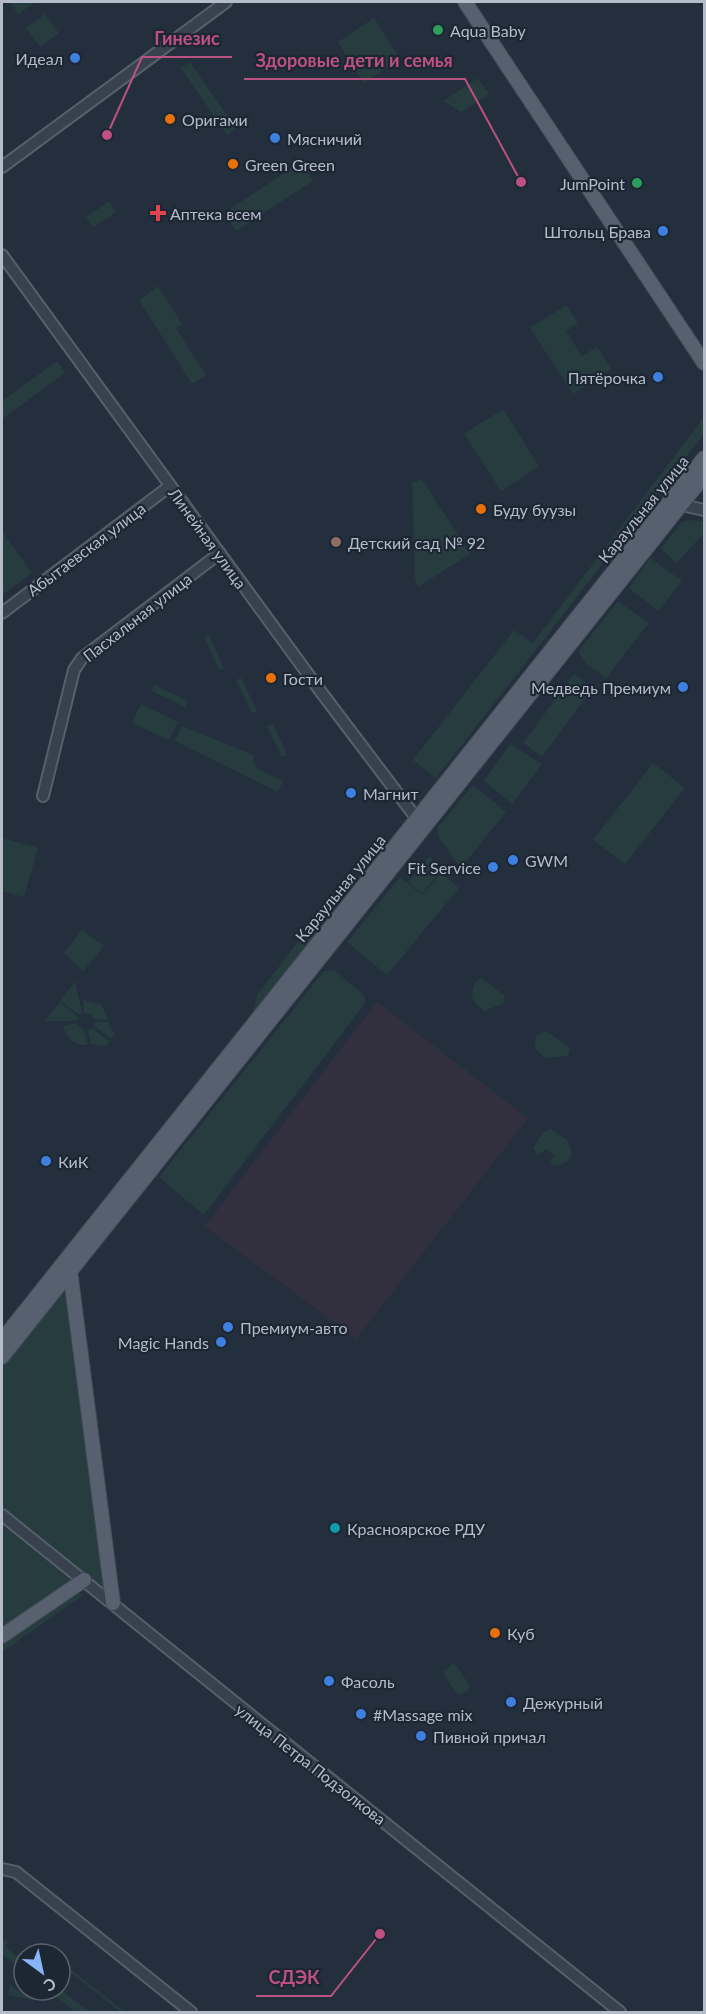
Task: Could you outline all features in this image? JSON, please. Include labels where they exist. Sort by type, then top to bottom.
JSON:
[{"type":"main road","points":[[465,2],[705,363]]},
{"type":"main road","name":"Караульная улица","points":[[2,1357],[705,458]]},
{"type":"main road","name":"Караульная улица","points":[[3,1337],[705,476]]},
{"type":"main road","points":[[70,1270],[113,1603]]},
{"type":"main road","points":[[2,1636],[84,1580]]},
{"type":"street","points":[[2,167],[226,2]]},
{"type":"street","name":"Линейная улица","points":[[2,255],[220,554],[421,823]]},
{"type":"street","name":"Абытаевская улица","points":[[2,613],[170,486]]},
{"type":"street","points":[[682,505],[705,510]]},
{"type":"street","name":"Пасхальная улица","points":[[43,796],[74,670],[82,658],[220,554]]},
{"type":"street","name":"улица Петра Подзолкова","points":[[2,1515],[620,2013]]},
{"type":"street","points":[[2,1869],[16,1872],[191,2013]]},
{"type":"shaded area","points":[[377,1002],[528,1118],[356,1339],[205,1226]]},
{"type":"green space","points":[[10,2],[36,2],[18,14]]},
{"type":"green space","points":[[45,14],[59,33],[40,47],[26,28]]},
{"type":"green space","points":[[374,18],[400,59],[364,83],[338,42]]},
{"type":"green space","points":[[190,62],[236,129],[227,135],[181,68]]},
{"type":"green space","points":[[478,78],[489,94],[461,112],[443,101]]},
{"type":"green space","points":[[301,162],[313,181],[236,231],[224,213]]},
{"type":"green space","points":[[109,201],[116,212],[93,227],[86,217]]},
{"type":"green space","points":[[158,286],[182,324],[176,328],[206,375],[192,384],[139,300]]},
{"type":"green space","points":[[566,305],[578,323],[566,331],[582,356],[597,347],[611,369],[573,394],[530,328]]},
{"type":"green space","points":[[57,361],[65,373],[2,419],[2,401]]},
{"type":"green space","points":[[503,409],[539,466],[501,491],[464,434]]},
{"type":"green space","points":[[704,417],[704,434],[436,778],[413,760],[514,630],[533,643]]},
{"type":"green space","points":[[422,479],[470,554],[418,587],[415,579],[412,483]]},
{"type":"green space","points":[[704,521],[704,533],[677,563],[663,551],[662,547],[682,522]]},
{"type":"green space","points":[[2,531],[32,573],[2,595]]},
{"type":"green space","points":[[650,558],[682,581],[658,611],[629,588]]},
{"type":"green space","points":[[618,601],[649,623],[606,678],[589,666],[578,652]]},
{"type":"green space","points":[[209,635],[224,668],[219,670],[204,637]]},
{"type":"green space","points":[[574,674],[593,688],[542,757],[523,743]]},
{"type":"green space","points":[[241,678],[257,711],[252,713],[236,680]]},
{"type":"green space","points":[[154,685],[188,701],[185,707],[152,691]]},
{"type":"green space","points":[[141,704],[178,722],[169,740],[132,723]]},
{"type":"green space","points":[[273,724],[287,755],[282,757],[267,726]]},
{"type":"green space","points":[[182,726],[254,755],[253,762],[258,769],[283,781],[278,792],[175,741]]},
{"type":"green space","points":[[510,744],[542,764],[512,804],[484,781]]},
{"type":"green space","points":[[653,763],[685,788],[625,864],[593,840]]},
{"type":"green space","points":[[473,785],[506,812],[461,868],[439,838],[437,828]]},
{"type":"green space","points":[[2,838],[38,848],[24,897],[2,891]]},
{"type":"green space","points":[[429,857],[443,868],[422,894],[408,882]]},
{"type":"green space","points":[[441,873],[459,888],[387,975],[347,942],[400,877],[422,895]]},
{"type":"green space","points":[[82,930],[104,946],[83,971],[64,953]]},
{"type":"green space","points":[[318,932],[254,1011],[257,995],[301,938]]},
{"type":"green space","points":[[334,970],[364,995],[365,1003],[204,1215],[159,1177],[324,971]]},
{"type":"green space","points":[[481,978],[504,995],[505,1003],[484,1011],[476,1004],[472,992],[475,982]]},
{"type":"green space","points":[[75,981],[82,1013],[79,1015],[60,1001]]},
{"type":"green space","points":[[83,1000],[101,1005],[109,1020],[94,1019],[91,1015],[84,1013]]},
{"type":"green space","points":[[60,1002],[78,1017],[76,1021],[45,1021]]},
{"type":"green space","points":[[95,1022],[109,1022],[110,1028],[115,1033],[111,1039],[94,1026]]},
{"type":"green space","points":[[76,1023],[84,1031],[88,1045],[75,1043],[66,1035],[63,1026]]},
{"type":"green space","points":[[92,1028],[109,1041],[106,1046],[91,1044],[88,1031]]},
{"type":"green space","points":[[546,1031],[570,1048],[568,1056],[546,1058],[537,1051],[535,1043],[537,1035]]},
{"type":"green space","points":[[551,1129],[568,1141],[572,1155],[567,1162],[557,1166],[550,1163],[554,1155],[546,1149],[538,1155],[533,1148],[543,1132]]},
{"type":"green space","points":[[65,1281],[107,1593],[2,1510],[2,1362]]},
{"type":"green space","points":[[2,1522],[74,1580],[2,1629]]},
{"type":"green space","points":[[72,1594],[85,1594],[2,1652],[2,1643]]},
{"type":"green space","points":[[452,1664],[457,1666],[469,1685],[468,1690],[461,1695],[455,1692],[443,1672]]},
{"type":"green space","points":[[2,1939],[8,1942],[5,1947],[12,1952],[12,1962],[2,1954]]},
{"type":"green space","points":[[72,1970],[125,2012],[121,2012],[72,1973]]},
{"type":"green space","points":[[10,1985],[12,1996],[8,1995]]},
{"type":"green space","points":[[72,1998],[90,2012],[75,2012],[63,2002],[72,2002]]},
{"type":"place","name":"Aqua Baby","points":[[438,30]]},
{"type":"place","name":"Идеал","points":[[75,58]]},
{"type":"place","name":"Оригами","points":[[170,119]]},
{"type":"place","name":"Гинезис","points":[[107,135]]},
{"type":"place","name":"Мясничий","points":[[275,138]]},
{"type":"place","name":"Green Green","points":[[233,164]]},
{"type":"place","name":"Здоровые дети и семья","points":[[521,182]]},
{"type":"place","name":"JumPoint","points":[[637,183]]},
{"type":"place","name":"Аптека всем","points":[[158,213]]},
{"type":"place","name":"Штольц Брава","points":[[663,231]]},
{"type":"place","name":"Пятёрочка","points":[[658,377]]},
{"type":"place","name":"Буду буузы","points":[[481,509]]},
{"type":"place","name":"Детский сад № 92","points":[[336,542]]},
{"type":"place","name":"Гости","points":[[271,678]]},
{"type":"place","name":"Медведь Премиум","points":[[683,687]]},
{"type":"place","name":"Магнит","points":[[351,793]]},
{"type":"place","name":"GWM","points":[[513,860]]},
{"type":"place","name":"Fit Service","points":[[493,867]]},
{"type":"place","name":"КиК","points":[[46,1161]]},
{"type":"place","name":"Премиум-авто","points":[[228,1327]]},
{"type":"place","name":"Magic Hands","points":[[221,1342]]},
{"type":"place","name":"Красноярское РДУ","points":[[335,1528]]},
{"type":"place","name":"Куб","points":[[495,1633]]},
{"type":"place","name":"Фасоль","points":[[329,1681]]},
{"type":"place","name":"Дежурный","points":[[511,1702]]},
{"type":"place","name":"#Massage mix","points":[[361,1714]]},
{"type":"place","name":"Пивной причал","points":[[421,1736]]},
{"type":"place","name":"СДЭК","points":[[380,1934]]}]
